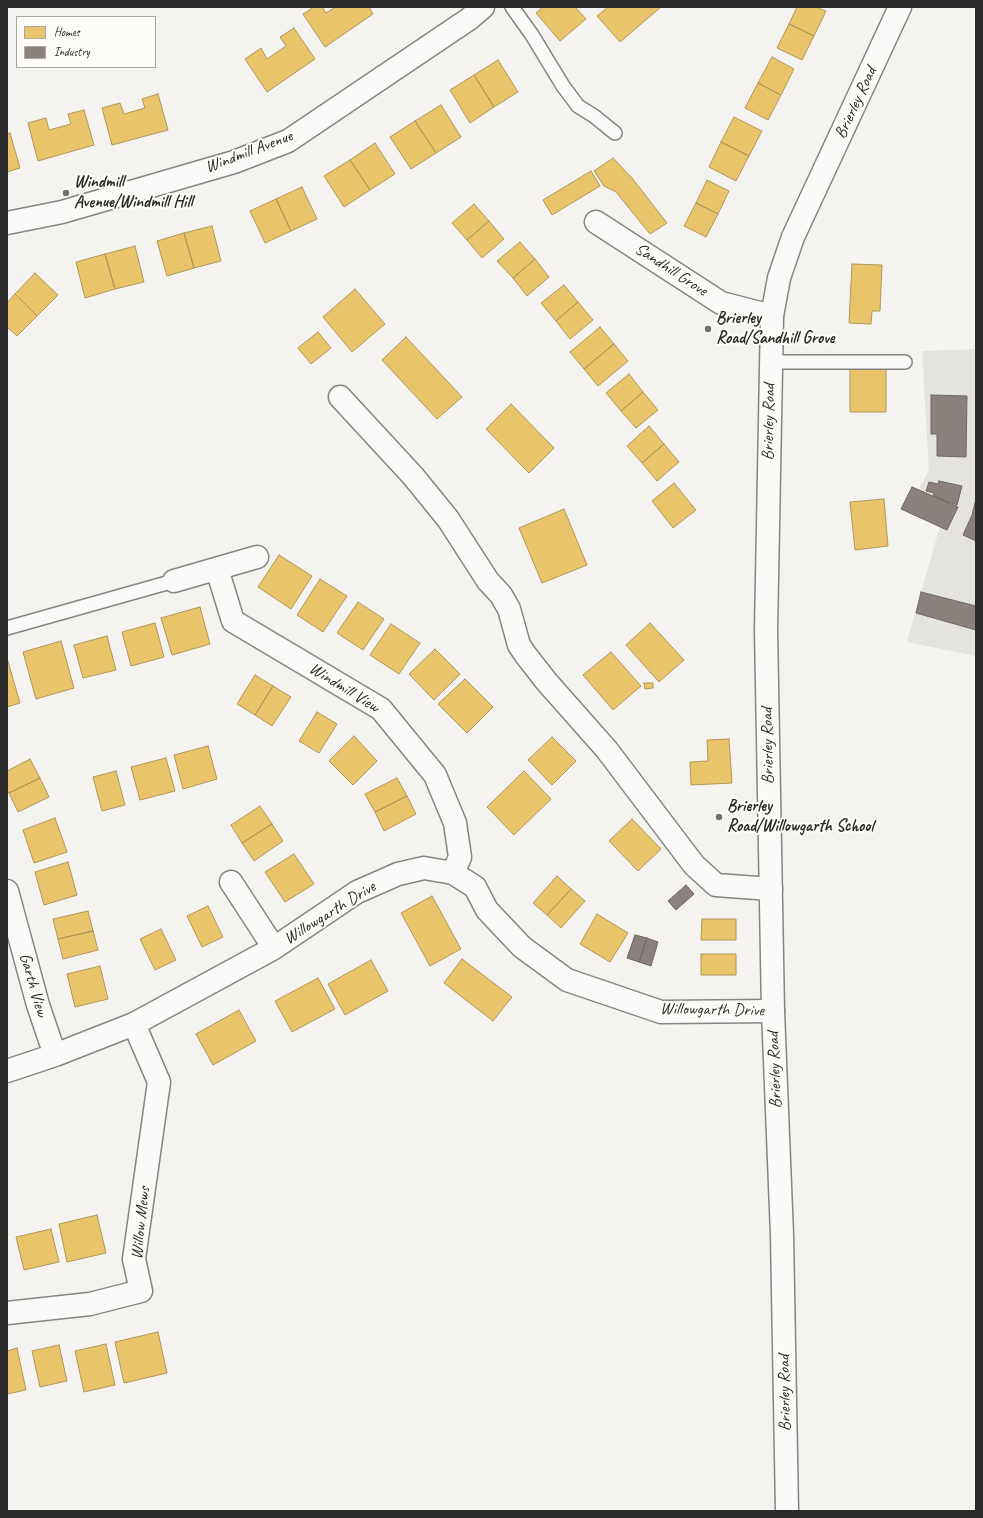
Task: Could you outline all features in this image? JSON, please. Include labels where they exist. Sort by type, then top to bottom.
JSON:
[{"type":"street","name":"Windmill Avenue","points":[[7,223],[62,212],[234,162],[288,141],[469,19],[483,7]]},
{"type":"street","name":"Brierley Road","points":[[787,1511],[782,1235],[773,1011],[766,630],[772,316],[779,278],[792,237],[900,7]]},
{"type":"street","name":"Sandhill Grove","points":[[596,222],[721,303],[772,316]]},
{"type":"street","points":[[340,397],[413,476],[448,519],[488,581],[501,595],[509,609],[519,645],[525,654],[546,681],[607,750],[694,865],[716,885],[771,889]]},
{"type":"street","points":[[174,581],[257,557]]},
{"type":"street","name":"Windmill View","points":[[217,569],[233,621],[381,709],[435,775],[455,823],[460,857],[453,872]]},
{"type":"street","name":"Willowgarth Drive","points":[[7,1071],[54,1055],[134,1024],[274,948],[357,892],[398,874],[424,868],[453,872],[475,887],[487,910],[522,947],[567,980],[661,1012],[773,1011]]},
{"type":"street","points":[[231,882],[274,948]]},
{"type":"street","name":"Garth View","points":[[7,892],[38,1005],[54,1055]]},
{"type":"street","name":"Willow Mews","points":[[7,1313],[90,1304],[141,1291],[134,1259],[159,1082],[134,1024]]},
{"type":"lane","points":[[512,7],[578,106],[594,116],[615,133]]},
{"type":"lane","points":[[770,362],[904,362]]},
{"type":"lane","points":[[7,628],[174,581]]},
{"type":"shaded area","points":[[976,349],[976,656],[907,642],[940,526],[913,500],[929,470],[922,351]]},
{"type":"building: Homes","points":[[314,7],[322,7],[326,13],[336,7],[369,7],[373,14],[325,47],[303,14]]},
{"type":"building: Homes","points":[[543,7],[575,7],[586,19],[560,41],[536,13]]},
{"type":"building: Homes","points":[[608,7],[661,7],[620,42],[597,16]]},
{"type":"building: Homes","points":[[797,7],[816,7],[826,11],[814,36],[789,24]]},
{"type":"building: Homes","points":[[789,24],[814,36],[802,60],[777,48]]},
{"type":"building: Homes","points":[[294,28],[315,59],[267,92],[245,59],[261,48],[267,59],[286,46],[280,37]]},
{"type":"building: Homes","points":[[772,57],[794,69],[781,95],[758,83]]},
{"type":"building: Homes","points":[[498,60],[518,92],[494,107],[474,75]]},
{"type":"building: Homes","points":[[474,75],[494,107],[470,123],[450,90]]},
{"type":"building: Homes","points":[[758,83],[781,95],[768,120],[745,108]]},
{"type":"building: Homes","points":[[158,94],[168,130],[112,145],[102,108],[120,103],[124,114],[145,108],[142,99]]},
{"type":"building: Homes","points":[[441,105],[461,137],[436,153],[415,121]]},
{"type":"building: Homes","points":[[84,110],[94,145],[38,161],[28,123],[46,118],[49,130],[71,124],[68,114]]},
{"type":"building: Homes","points":[[734,117],[762,131],[749,156],[721,142]]},
{"type":"building: Homes","points":[[415,121],[436,153],[411,169],[390,137]]},
{"type":"building: Homes","points":[[10,133],[20,168],[7,172],[7,134]]},
{"type":"building: Homes","points":[[721,142],[749,156],[736,181],[709,167]]},
{"type":"building: Homes","points":[[375,143],[395,174],[370,190],[350,160]]},
{"type":"building: Homes","points":[[613,158],[632,178],[667,223],[650,234],[616,192],[604,186],[594,171]]},
{"type":"building: Homes","points":[[350,160],[370,190],[344,207],[324,176]]},
{"type":"building: Homes","points":[[591,171],[600,186],[552,215],[543,200]]},
{"type":"building: Homes","points":[[707,180],[729,191],[718,214],[696,203]]},
{"type":"building: Homes","points":[[302,187],[317,219],[291,231],[276,199]]},
{"type":"building: Homes","points":[[276,199],[291,231],[265,243],[250,211]]},
{"type":"building: Homes","points":[[696,203],[718,214],[706,237],[684,226]]},
{"type":"building: Homes","points":[[474,204],[489,221],[467,240],[452,223]]},
{"type":"building: Homes","points":[[489,221],[504,239],[482,258],[467,240]]},
{"type":"building: Homes","points":[[212,226],[221,261],[194,268],[184,233]]},
{"type":"building: Homes","points":[[184,233],[194,268],[167,276],[157,241]]},
{"type":"building: Homes","points":[[520,242],[535,259],[513,278],[497,261]]},
{"type":"building: Homes","points":[[135,246],[144,282],[115,289],[105,254]]},
{"type":"building: Homes","points":[[105,254],[115,289],[85,298],[76,262]]},
{"type":"building: Homes","points":[[535,259],[549,277],[527,296],[513,278]]},
{"type":"building: Homes","points":[[852,264],[882,265],[880,311],[872,311],[871,324],[849,323]]},
{"type":"building: Homes","points":[[35,273],[58,295],[37,316],[15,294]]},
{"type":"building: Homes","points":[[564,285],[578,302],[556,321],[541,303]]},
{"type":"building: Homes","points":[[355,289],[385,324],[352,352],[323,317]]},
{"type":"building: Homes","points":[[15,294],[37,316],[17,336],[7,327],[7,303]]},
{"type":"building: Homes","points":[[578,302],[593,320],[570,339],[556,321]]},
{"type":"building: Homes","points":[[600,327],[614,344],[584,369],[570,352]]},
{"type":"building: Homes","points":[[318,332],[331,348],[311,364],[298,348]]},
{"type":"building: Homes","points":[[406,337],[462,397],[437,419],[382,360]]},
{"type":"building: Homes","points":[[614,344],[628,361],[598,386],[584,369]]},
{"type":"building: Homes","points":[[886,368],[886,412],[850,412],[850,369]]},
{"type":"building: Homes","points":[[629,374],[643,392],[621,411],[606,393]]},
{"type":"building: Homes","points":[[643,392],[658,410],[636,428],[621,411]]},
{"type":"building: Homes","points":[[511,404],[554,448],[529,473],[486,429]]},
{"type":"building: Homes","points":[[649,426],[664,444],[642,463],[627,446]]},
{"type":"building: Homes","points":[[664,444],[679,462],[657,481],[642,463]]},
{"type":"building: Homes","points":[[674,483],[696,510],[673,528],[652,501]]},
{"type":"building: Homes","points":[[884,499],[888,546],[855,550],[850,502]]},
{"type":"building: Homes","points":[[564,509],[587,565],[542,583],[519,528]]},
{"type":"building: Homes","points":[[279,555],[312,576],[291,609],[258,587]]},
{"type":"building: Homes","points":[[320,579],[347,596],[323,632],[297,615]]},
{"type":"building: Homes","points":[[358,602],[384,619],[363,650],[337,633]]},
{"type":"building: Homes","points":[[200,607],[210,644],[172,655],[161,618]]},
{"type":"building: Homes","points":[[155,623],[164,657],[131,666],[122,632]]},
{"type":"building: Homes","points":[[650,623],[684,660],[659,682],[626,645]]},
{"type":"building: Homes","points":[[391,624],[420,643],[399,674],[370,655]]},
{"type":"building: Homes","points":[[107,636],[116,670],[83,678],[74,645]]},
{"type":"building: Homes","points":[[61,641],[74,688],[36,699],[23,652]]},
{"type":"building: Homes","points":[[435,649],[460,674],[434,700],[409,674]]},
{"type":"building: Homes","points":[[611,652],[641,686],[613,710],[583,675]]},
{"type":"building: Homes","points":[[7,658],[20,703],[7,707]]},
{"type":"building: Homes","points":[[255,675],[273,686],[255,715],[237,704]]},
{"type":"building: Homes","points":[[465,679],[493,707],[467,733],[438,704]]},
{"type":"building: Homes","points":[[644,683],[653,683],[653,688],[645,689]]},
{"type":"building: Homes","points":[[273,686],[291,697],[272,726],[255,715]]},
{"type":"building: Homes","points":[[317,712],[337,724],[319,753],[299,741]]},
{"type":"building: Homes","points":[[354,736],[377,761],[353,785],[329,761]]},
{"type":"building: Homes","points":[[552,737],[576,761],[552,785],[528,760]]},
{"type":"building: Homes","points":[[729,739],[732,783],[691,785],[690,762],[708,761],[707,740]]},
{"type":"building: Homes","points":[[208,746],[217,779],[183,789],[174,755]]},
{"type":"building: Homes","points":[[166,758],[175,791],[140,800],[131,767]]},
{"type":"building: Homes","points":[[30,759],[40,778],[9,793],[7,790],[7,771]]},
{"type":"building: Homes","points":[[116,771],[125,805],[102,811],[93,777]]},
{"type":"building: Homes","points":[[524,771],[551,799],[514,835],[487,807]]},
{"type":"building: Homes","points":[[40,778],[49,797],[18,812],[9,793]]},
{"type":"building: Homes","points":[[397,778],[407,796],[375,812],[365,794]]},
{"type":"building: Homes","points":[[407,796],[416,814],[384,831],[375,812]]},
{"type":"building: Homes","points":[[260,806],[272,824],[242,843],[231,825]]},
{"type":"building: Homes","points":[[55,818],[67,852],[34,863],[23,830]]},
{"type":"building: Homes","points":[[632,819],[661,849],[638,871],[609,841]]},
{"type":"building: Homes","points":[[272,824],[283,841],[254,861],[242,843]]},
{"type":"building: Homes","points":[[294,854],[314,884],[285,902],[265,872]]},
{"type":"building: Homes","points":[[68,862],[77,895],[44,905],[35,872]]},
{"type":"building: Homes","points":[[557,876],[571,889],[547,915],[533,903]]},
{"type":"building: Homes","points":[[571,889],[585,901],[561,928],[547,915]]},
{"type":"building: Homes","points":[[432,896],[461,949],[430,966],[401,913]]},
{"type":"building: Homes","points":[[208,906],[223,937],[202,947],[187,916]]},
{"type":"building: Homes","points":[[88,911],[93,931],[58,939],[53,919]]},
{"type":"building: Homes","points":[[597,914],[628,933],[610,962],[580,944]]},
{"type":"building: Homes","points":[[702,919],[736,919],[736,940],[701,940]]},
{"type":"building: Homes","points":[[161,929],[176,960],[155,970],[140,939]]},
{"type":"building: Homes","points":[[93,931],[98,950],[63,959],[58,939]]},
{"type":"building: Homes","points":[[701,954],[736,954],[736,975],[701,975]]},
{"type":"building: Homes","points":[[462,959],[512,997],[493,1021],[444,983]]},
{"type":"building: Homes","points":[[371,960],[388,991],[345,1015],[328,984]]},
{"type":"building: Homes","points":[[100,966],[108,999],[75,1007],[67,974]]},
{"type":"building: Homes","points":[[318,978],[335,1009],[292,1032],[275,1001]]},
{"type":"building: Homes","points":[[239,1010],[256,1041],[213,1065],[196,1034]]},
{"type":"building: Homes","points":[[97,1215],[106,1253],[67,1262],[59,1224]]},
{"type":"building: Homes","points":[[51,1229],[59,1262],[24,1270],[16,1237]]},
{"type":"building: Homes","points":[[158,1332],[167,1373],[124,1383],[115,1342]]},
{"type":"building: Homes","points":[[106,1344],[115,1385],[84,1392],[75,1351]]},
{"type":"building: Homes","points":[[59,1345],[67,1381],[40,1387],[32,1351]]},
{"type":"building: Homes","points":[[17,1348],[26,1390],[7,1394],[7,1351]]},
{"type":"building: Industry","points":[[931,395],[967,396],[966,457],[937,456],[937,434],[931,434]]},
{"type":"building: Industry","points":[[939,481],[962,486],[957,505],[933,496],[934,493],[926,491],[929,482],[938,484]]},
{"type":"building: Industry","points":[[912,487],[958,507],[947,530],[901,509]]},
{"type":"building: Industry","points":[[976,499],[976,541],[963,535],[972,515]]},
{"type":"building: Industry","points":[[921,592],[976,606],[976,630],[916,613]]},
{"type":"building: Industry","points":[[686,885],[694,894],[676,910],[668,901]]},
{"type":"building: Industry","points":[[635,935],[647,938],[639,962],[627,958]]},
{"type":"building: Industry","points":[[647,938],[658,942],[651,966],[639,962]]},
{"type":"place","name":"Windmill Avenue/Windmill Hill","points":[[66,193]]},
{"type":"place","name":"Brierley Road/Sandhill Grove","points":[[708,329]]},
{"type":"place","name":"Brierley Road/Willowgarth School","points":[[719,817]]}]
